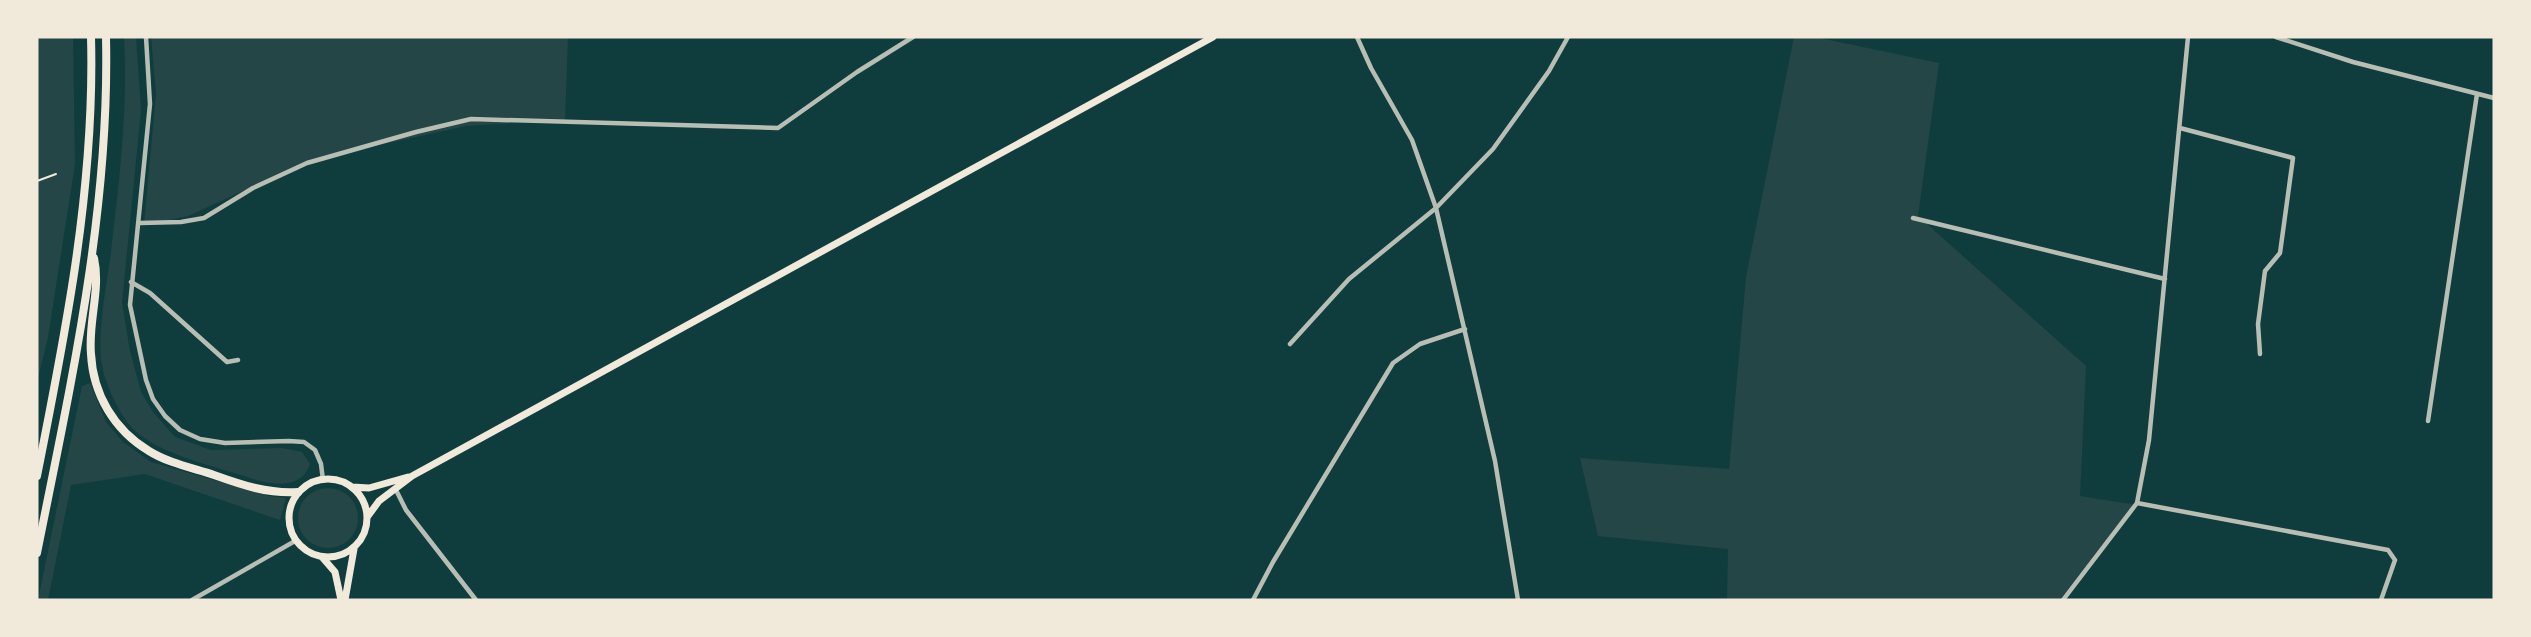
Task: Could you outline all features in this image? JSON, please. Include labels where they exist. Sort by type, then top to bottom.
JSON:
[{"type":"highway","points":[[37,476],[65,337],[86,182],[91,37]]},
{"type":"highway","points":[[37,553],[71,383],[93,252],[103,147],[106,37]]},
{"type":"highway","points":[[93,252],[98,274],[90,353],[95,382],[106,409],[124,433],[150,452],[251,488],[280,493],[298,492]]},
{"type":"main road","points":[[368,516],[393,486],[1213,37]]},
{"type":"main road","points":[[337,479],[352,487],[363,500],[368,516],[365,535],[354,549],[340,556],[322,557],[308,553],[295,541],[288,523],[290,506],[298,492],[310,483],[323,480],[337,479]]},
{"type":"main road","points":[[352,487],[393,486]]},
{"type":"main road","points":[[343,600],[354,549]]},
{"type":"main road","points":[[322,557],[335,572],[343,600]]},
{"type":"street","points":[[146,37],[150,104],[130,305],[146,380],[153,399],[165,416],[180,430],[200,439],[225,443],[289,440],[304,442],[315,450],[321,464],[323,480]]},
{"type":"street","points":[[140,223],[181,222],[204,218],[253,188],[307,163],[471,119],[778,128],[857,72],[913,37]]},
{"type":"street","points":[[1357,37],[1371,68],[1412,140],[1436,208],[1495,461],[1518,600]]},
{"type":"street","points":[[1290,344],[1349,279],[1436,208],[1493,149],[1549,71],[1568,37]]},
{"type":"street","points":[[2063,600],[2137,503],[2149,440],[2188,37]]},
{"type":"street","points":[[2276,37],[2353,62],[2494,98]]},
{"type":"street","points":[[2428,421],[2477,94]]},
{"type":"street","points":[[2180,128],[2293,158],[2280,253],[2265,271],[2258,324],[2260,354]]},
{"type":"street","points":[[1913,218],[2165,279]]},
{"type":"street","points":[[131,282],[149,293],[227,362],[238,360]]},
{"type":"street","points":[[1253,600],[1273,562],[1393,363],[1420,344],[1465,330]]},
{"type":"street","points":[[393,486],[406,510],[476,600]]},
{"type":"street","points":[[2137,503],[2388,550],[2395,560],[2381,600]]},
{"type":"street","points":[[191,600],[295,541]]},
{"type":"path","points":[[37,181],[56,174]]},
{"type":"shaded area","points":[[37,37],[73,37],[75,164],[48,337],[37,383]]},
{"type":"shaded area","points":[[124,37],[136,37],[141,110],[122,303],[130,351],[141,392],[153,412],[175,437],[211,450],[282,448],[302,452],[310,464],[306,473],[292,482],[274,484],[256,480],[166,450],[138,433],[128,423],[107,384],[101,359],[101,330],[122,140]]},
{"type":"shaded area","points":[[151,37],[568,37],[565,120],[466,126],[311,160],[188,216],[144,225],[156,94]]},
{"type":"shaded area","points":[[1794,37],[1815,37],[1939,63],[1918,216],[2086,366],[2080,496],[2137,505],[2063,600],[1727,600],[1728,549],[1598,536],[1580,458],[1729,469],[1746,277]]},
{"type":"shaded area","points":[[90,383],[106,422],[123,442],[151,462],[269,496],[286,498],[280,520],[145,474],[71,485],[48,600],[38,600],[82,386]]},
{"type":"shaded area","points":[[328,488],[345,493],[353,501],[358,518],[353,535],[345,543],[328,548],[311,543],[303,535],[298,518],[303,501],[311,493]]}]
